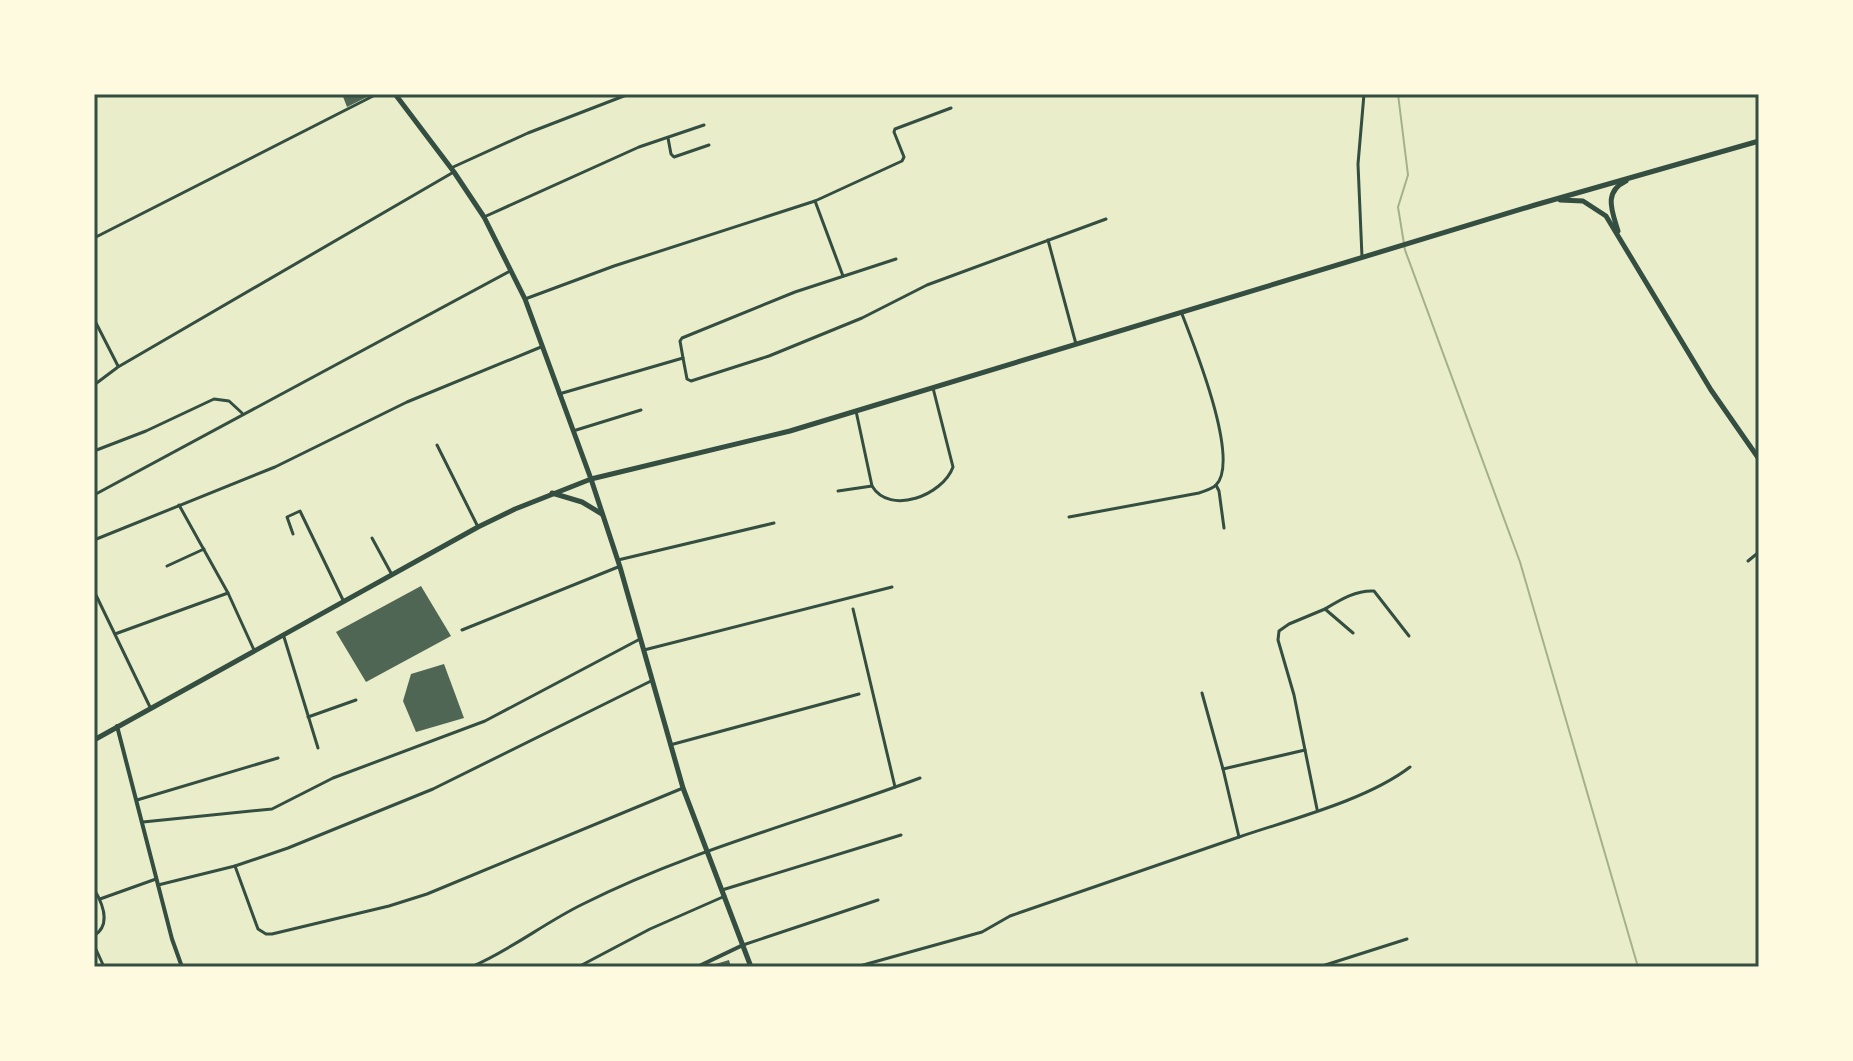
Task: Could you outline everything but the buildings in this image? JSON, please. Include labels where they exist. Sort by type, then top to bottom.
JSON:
[{"type":"main road","points":[[395,94],[484,217],[525,299],[619,564],[683,788],[751,967]]},
{"type":"main road","points":[[94,740],[478,527],[552,493],[591,479],[790,431],[1182,314],[1390,248],[1759,141]]},
{"type":"main road","points":[[1619,236],[1610,204],[1612,194],[1621,183],[1642,174]]},
{"type":"main road","points":[[1535,205],[1570,199],[1583,201],[1606,216],[1718,402],[1759,459]]},
{"type":"main road","points":[[552,493],[582,502],[603,515]]},
{"type":"street","points":[[94,238],[377,94]]},
{"type":"street","points":[[94,385],[118,367],[452,170],[503,144],[629,94]]},
{"type":"street","points":[[1362,257],[1358,164],[1364,94]]},
{"type":"street","points":[[525,299],[614,266],[815,201],[902,161],[904,157],[895,129],[951,108]]},
{"type":"street","points":[[484,217],[639,147],[704,125]]},
{"type":"street","points":[[668,138],[674,157],[709,145]]},
{"type":"street","points":[[815,201],[844,277]]},
{"type":"street","points":[[896,259],[795,292],[680,339],[689,381],[769,356],[833,327],[862,318],[927,285],[1106,219]]},
{"type":"street","points":[[1048,240],[1077,345]]},
{"type":"street","points":[[94,495],[512,270]]},
{"type":"street","points":[[1069,517],[1199,493],[1216,485],[1220,478],[1223,449],[1218,420],[1182,314]]},
{"type":"street","points":[[94,319],[118,367]]},
{"type":"street","points":[[94,540],[275,467],[407,402],[541,347]]},
{"type":"street","points":[[559,394],[683,358]]},
{"type":"street","points":[[856,411],[872,486],[884,499],[900,501],[924,495],[950,476],[953,467],[933,388]]},
{"type":"street","points":[[94,451],[214,399],[229,401],[243,414]]},
{"type":"street","points":[[573,431],[641,410]]},
{"type":"street","points":[[437,445],[478,527]]},
{"type":"street","points":[[1216,485],[1224,528]]},
{"type":"street","points":[[838,491],[872,486]]},
{"type":"street","points":[[179,505],[228,593],[254,650]]},
{"type":"street","points":[[293,534],[287,517],[300,511],[343,600]]},
{"type":"street","points":[[462,630],[619,564],[774,523]]},
{"type":"street","points":[[372,538],[391,574]]},
{"type":"street","points":[[167,566],[204,549]]},
{"type":"street","points":[[1748,561],[1759,552]]},
{"type":"street","points":[[643,650],[892,587]]},
{"type":"street","points":[[94,591],[150,707]]},
{"type":"street","points":[[1317,810],[1294,695],[1278,640],[1279,631],[1348,596],[1374,591],[1409,636]]},
{"type":"street","points":[[115,634],[228,593]]},
{"type":"street","points":[[853,609],[895,787]]},
{"type":"street","points":[[1325,609],[1353,633]]},
{"type":"street","points":[[283,633],[318,748]]},
{"type":"street","points":[[143,822],[272,809],[333,778],[485,721],[641,639]]},
{"type":"street","points":[[100,899],[157,882],[235,866],[328,833],[445,784],[651,681]]},
{"type":"street","points":[[1202,693],[1239,837]]},
{"type":"street","points":[[669,745],[859,694]]},
{"type":"street","points":[[308,717],[356,700]]},
{"type":"street","points":[[117,726],[182,967]]},
{"type":"street","points":[[1223,769],[1305,750]]},
{"type":"street","points":[[137,800],[278,758]]},
{"type":"street","points":[[856,967],[982,932],[1022,912],[1369,790],[1410,767]]},
{"type":"street","points":[[471,967],[582,904],[707,851],[920,778]]},
{"type":"street","points":[[235,866],[258,929],[272,934],[427,894],[683,788]]},
{"type":"street","points":[[578,967],[724,893],[901,835]]},
{"type":"street","points":[[94,889],[100,899],[104,923],[102,930],[94,936]]},
{"type":"street","points":[[697,967],[743,945],[878,900]]},
{"type":"street","points":[[1319,967],[1407,939]]},
{"type":"street","points":[[94,945],[104,967]]},
{"type":"waterway","points":[[1398,94],[1408,175],[1398,207],[1405,250],[1520,562],[1638,967]]}]
